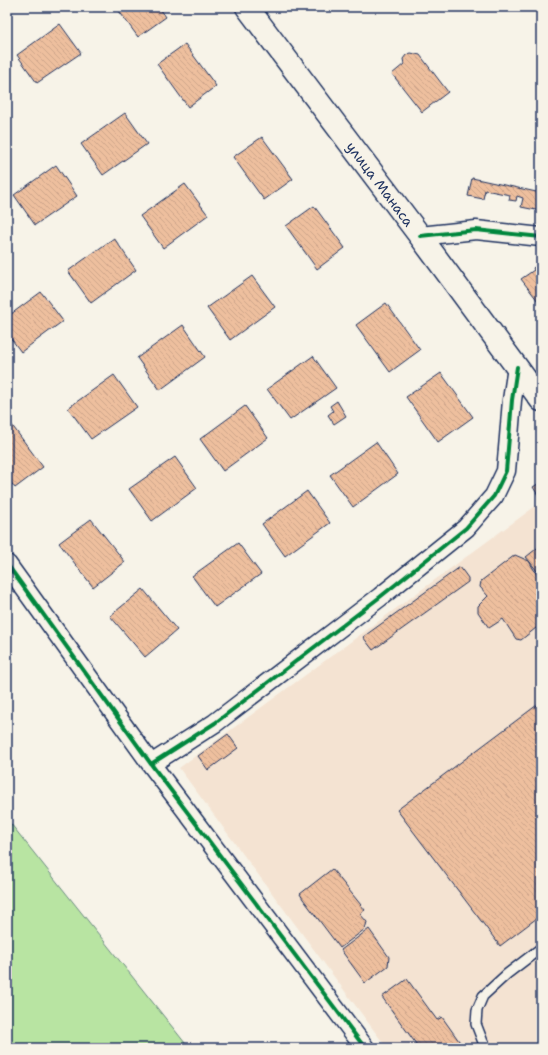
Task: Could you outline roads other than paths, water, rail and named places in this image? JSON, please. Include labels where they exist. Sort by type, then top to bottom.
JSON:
[{"type":"highway","name":"улица Манаса","points":[[247,7],[420,236],[541,400]]},
{"type":"street","points":[[420,236],[476,230],[541,237]]},
{"type":"street","points":[[151,764],[222,718],[374,602],[466,528],[494,496],[506,471],[512,400],[517,367]]},
{"type":"street","points":[[7,564],[151,764],[365,1048]]},
{"type":"lane","points":[[487,1048],[482,1042],[476,1024],[476,1010],[483,996],[507,974],[541,948]]}]
